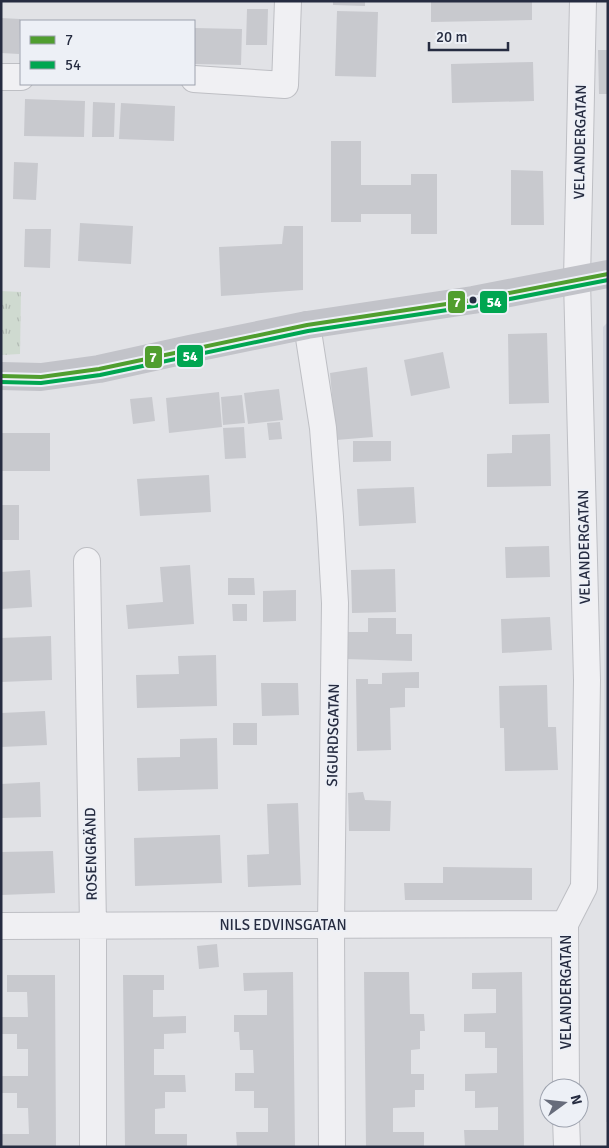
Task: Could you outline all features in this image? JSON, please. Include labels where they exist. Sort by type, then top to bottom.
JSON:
[{"type":"street","points":[[195,80],[285,86],[288,1]]},
{"type":"street","name":"VELANDERGATAN","points":[[566,1078],[565,924],[584,887],[587,680],[577,280],[583,1]]},
{"type":"street","points":[[1,76],[20,77]]},
{"type":"street","points":[[1,376],[41,377],[99,369],[307,326],[473,300],[608,274]]},
{"type":"street","name":"SIGURDSGATAN","points":[[307,326],[323,428],[335,604],[331,925],[332,1147]]},
{"type":"street","name":"ROSENGRÄND","points":[[87,561],[93,926],[93,1147]]},
{"type":"street","name":"NILS EDVINSGATAN","points":[[1,926],[565,924]]},
{"type":"street","points":[[566,1128],[566,1147]]},
{"type":"shaded area","points":[[608,322],[608,1122],[606,1122],[603,327]]},
{"type":"green space","points":[[1,291],[21,292],[20,354],[1,355]]},
{"type":"building","points":[[333,1],[365,1],[365,6],[333,5]]},
{"type":"building","points":[[431,1],[532,1],[532,20],[431,22]]},
{"type":"building","points":[[247,9],[268,9],[267,45],[246,45]]},
{"type":"building","points":[[337,11],[378,12],[376,77],[335,76]]},
{"type":"building","points":[[1,18],[20,19],[19,54],[1,53]]},
{"type":"building","points":[[195,28],[242,29],[241,65],[195,64]]},
{"type":"building","points":[[598,50],[608,50],[608,94],[599,94]]},
{"type":"building","points":[[533,62],[534,101],[452,103],[451,64]]},
{"type":"building","points":[[25,99],[85,101],[84,137],[24,136]]},
{"type":"building","points":[[93,102],[115,103],[114,137],[92,137]]},
{"type":"building","points":[[121,103],[175,106],[174,141],[119,139]]},
{"type":"building","points":[[331,141],[361,141],[361,185],[411,185],[411,174],[437,174],[437,234],[411,234],[411,214],[361,214],[361,222],[331,222]]},
{"type":"building","points":[[14,162],[38,163],[36,200],[13,199]]},
{"type":"building","points":[[511,170],[543,171],[544,225],[511,225]]},
{"type":"building","points":[[80,223],[133,226],[131,264],[78,261]]},
{"type":"building","points":[[284,226],[303,226],[303,290],[221,296],[219,247],[282,244]]},
{"type":"building","points":[[25,229],[51,229],[50,268],[24,267]]},
{"type":"building","points":[[547,333],[549,403],[509,404],[508,334]]},
{"type":"building","points":[[443,352],[450,388],[411,396],[404,360]]},
{"type":"building","points":[[367,367],[373,437],[336,440],[330,373]]},
{"type":"building","points":[[279,389],[283,420],[248,424],[244,393]]},
{"type":"building","points":[[219,392],[222,427],[169,433],[166,398]]},
{"type":"building","points":[[242,395],[245,423],[223,425],[221,397]]},
{"type":"building","points":[[152,397],[155,421],[133,424],[130,399]]},
{"type":"building","points":[[280,422],[282,439],[269,440],[267,423]]},
{"type":"building","points":[[244,427],[246,458],[225,459],[223,428]]},
{"type":"building","points":[[1,433],[50,433],[50,471],[1,471]]},
{"type":"building","points":[[550,434],[551,486],[487,487],[487,454],[512,453],[512,435]]},
{"type":"building","points":[[353,441],[391,441],[391,461],[353,462]]},
{"type":"building","points":[[209,475],[211,512],[140,516],[137,479]]},
{"type":"building","points":[[414,487],[416,523],[359,526],[357,489]]},
{"type":"building","points":[[1,505],[19,505],[19,540],[1,540]]},
{"type":"building","points":[[549,546],[550,577],[506,578],[505,547]]},
{"type":"building","points":[[190,565],[194,624],[128,629],[126,605],[163,602],[160,567]]},
{"type":"building","points":[[395,569],[396,612],[352,613],[351,570]]},
{"type":"building","points":[[30,570],[32,607],[1,609],[1,572]]},
{"type":"building","points":[[228,578],[254,578],[255,595],[228,595]]},
{"type":"building","points":[[296,590],[296,621],[263,622],[263,591]]},
{"type":"building","points":[[232,604],[247,604],[247,621],[233,621]]},
{"type":"building","points":[[550,617],[552,650],[502,653],[501,619]]},
{"type":"building","points":[[368,618],[396,618],[396,634],[412,634],[412,661],[345,659],[345,632],[368,632]]},
{"type":"building","points":[[51,636],[52,680],[1,682],[1,638]]},
{"type":"building","points":[[216,655],[217,706],[137,708],[136,675],[179,674],[178,656]]},
{"type":"building","points":[[419,672],[419,688],[405,688],[405,707],[390,708],[391,750],[357,751],[356,679],[368,679],[368,684],[382,684],[382,673]]},
{"type":"building","points":[[261,683],[298,683],[299,715],[262,716]]},
{"type":"building","points":[[547,685],[548,727],[556,727],[558,770],[505,771],[504,728],[500,728],[499,686]]},
{"type":"building","points":[[45,711],[47,745],[1,747],[1,713]]},
{"type":"building","points":[[233,723],[257,723],[257,745],[233,745]]},
{"type":"building","points":[[217,738],[218,789],[138,791],[137,758],[180,757],[180,739]]},
{"type":"building","points":[[40,782],[41,817],[1,818],[1,784]]},
{"type":"building","points":[[363,792],[365,800],[391,801],[390,831],[349,831],[348,793]]},
{"type":"building","points":[[298,803],[301,885],[248,887],[247,855],[269,854],[267,804]]},
{"type":"building","points":[[220,835],[222,883],[135,886],[134,838]]},
{"type":"building","points":[[53,851],[55,893],[1,895],[1,852]]},
{"type":"building","points":[[443,867],[532,868],[532,900],[405,900],[404,883],[443,883]]},
{"type":"building","points":[[217,944],[219,967],[199,969],[197,946]]},
{"type":"building","points":[[293,972],[295,1147],[237,1147],[236,1132],[268,1132],[268,1108],[254,1108],[254,1091],[235,1091],[235,1073],[254,1073],[253,1050],[240,1050],[239,1032],[234,1032],[234,1015],[267,1015],[267,990],[244,991],[243,973]]},
{"type":"building","points":[[364,972],[409,972],[410,1014],[424,1014],[425,1031],[420,1031],[420,1049],[411,1050],[411,1074],[424,1074],[424,1090],[415,1090],[415,1107],[393,1108],[393,1132],[424,1132],[424,1147],[366,1147]]},
{"type":"building","points":[[522,972],[524,1147],[465,1147],[464,1130],[498,1130],[498,1107],[475,1108],[475,1091],[465,1091],[465,1074],[497,1073],[497,1048],[485,1048],[485,1032],[464,1032],[464,1014],[496,1013],[496,989],[472,989],[472,973]]},
{"type":"building","points":[[7,975],[55,975],[56,1147],[1,1147],[1,1134],[29,1134],[28,1108],[17,1108],[17,1093],[1,1093],[1,1076],[28,1076],[28,1049],[17,1049],[17,1034],[1,1034],[1,1017],[28,1017],[27,992],[7,992]]},
{"type":"building","points":[[123,975],[164,975],[164,990],[153,990],[153,1017],[186,1016],[186,1033],[164,1034],[164,1049],[154,1049],[154,1075],[185,1075],[186,1092],[165,1092],[165,1108],[155,1109],[155,1134],[187,1134],[187,1147],[125,1147]]},
{"type":"transit line","name":"7","points":[[1,376],[41,377],[99,369],[307,325],[473,300],[608,274]]},
{"type":"transit line","name":"54","points":[[1,382],[41,383],[100,375],[308,331],[474,306],[608,280]]}]
